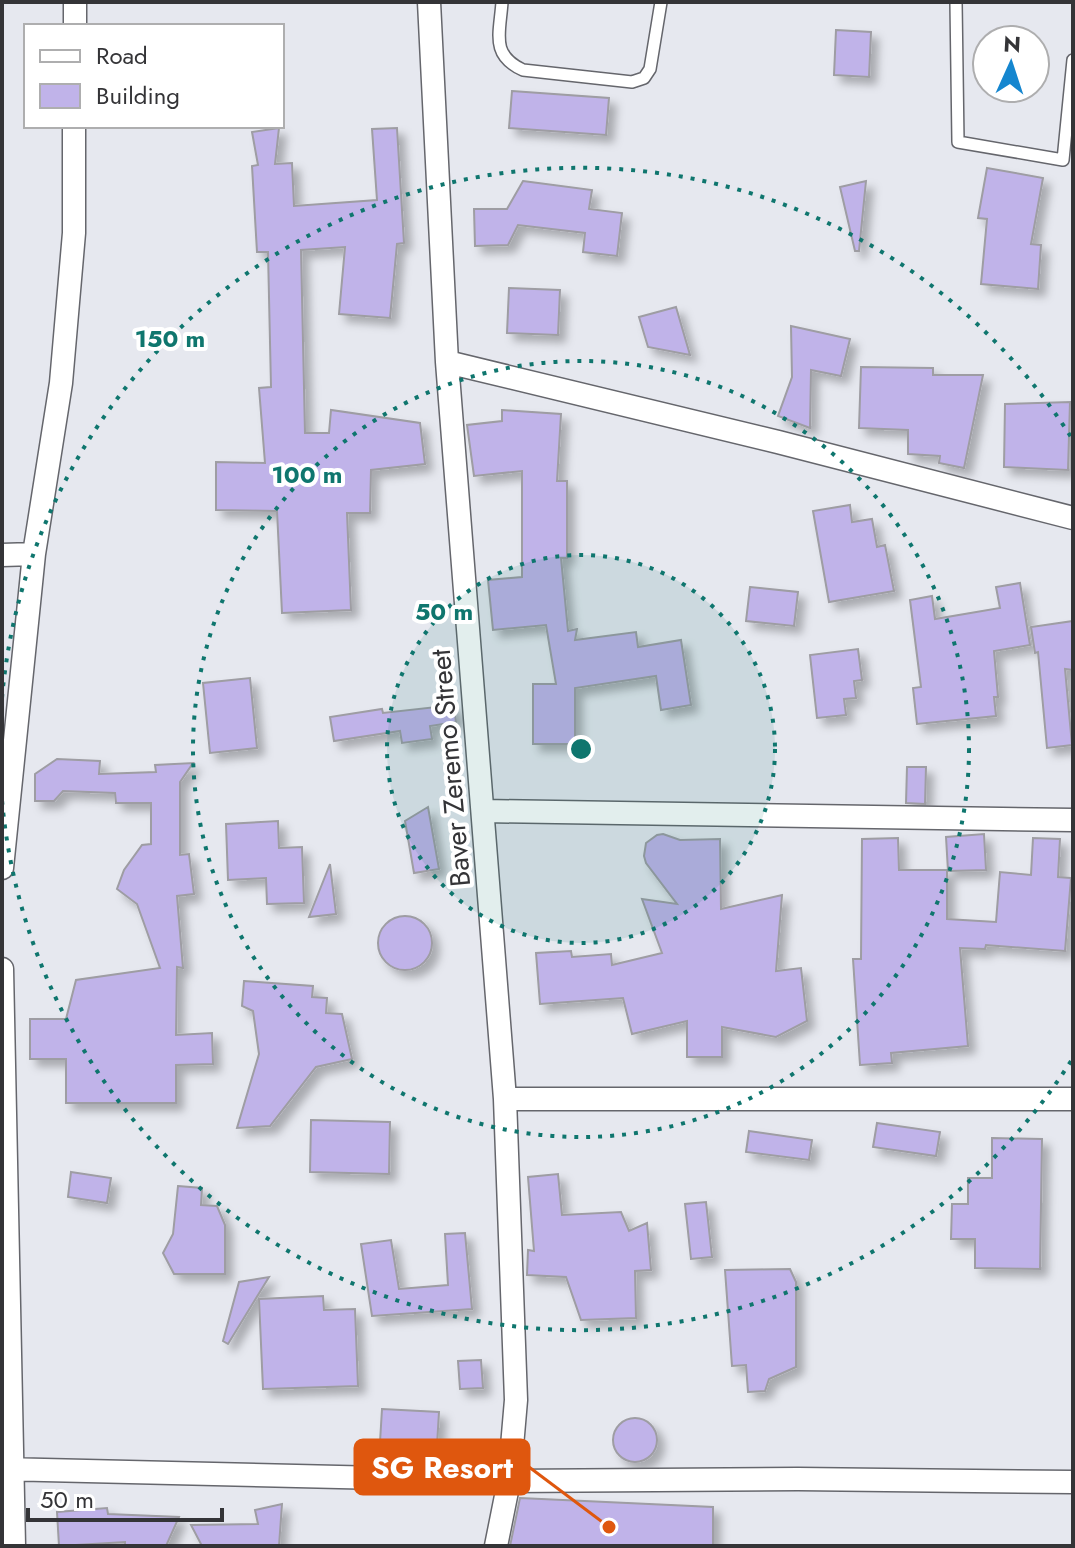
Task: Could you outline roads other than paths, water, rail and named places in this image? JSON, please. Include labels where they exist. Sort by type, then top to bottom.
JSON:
[{"type":"street","points":[[75,2],[75,24]]},
{"type":"street","name":"Baver Zeremo Street","points":[[429,2],[447,362],[505,1099],[516,1400],[509,1481],[496,1546]]},
{"type":"street","points":[[2,868],[34,554],[61,383],[74,233],[74,128]]},
{"type":"street","points":[[447,362],[778,442],[1073,518]]},
{"type":"street","points":[[2,555],[34,554]]},
{"type":"street","points":[[484,811],[1073,820]]},
{"type":"street","points":[[2,969],[7,1470],[14,1546]]},
{"type":"street","points":[[505,1099],[1073,1099]]},
{"type":"street","points":[[7,1470],[509,1481],[798,1479],[1073,1482]]},
{"type":"lane","points":[[502,2],[499,48],[507,63],[523,70],[632,82],[644,78],[650,69],[661,2]]},
{"type":"lane","points":[[956,2],[958,142],[1063,160],[1073,60]]},
{"type":"place","name":"SG Resort","points":[[609,1527]]}]
